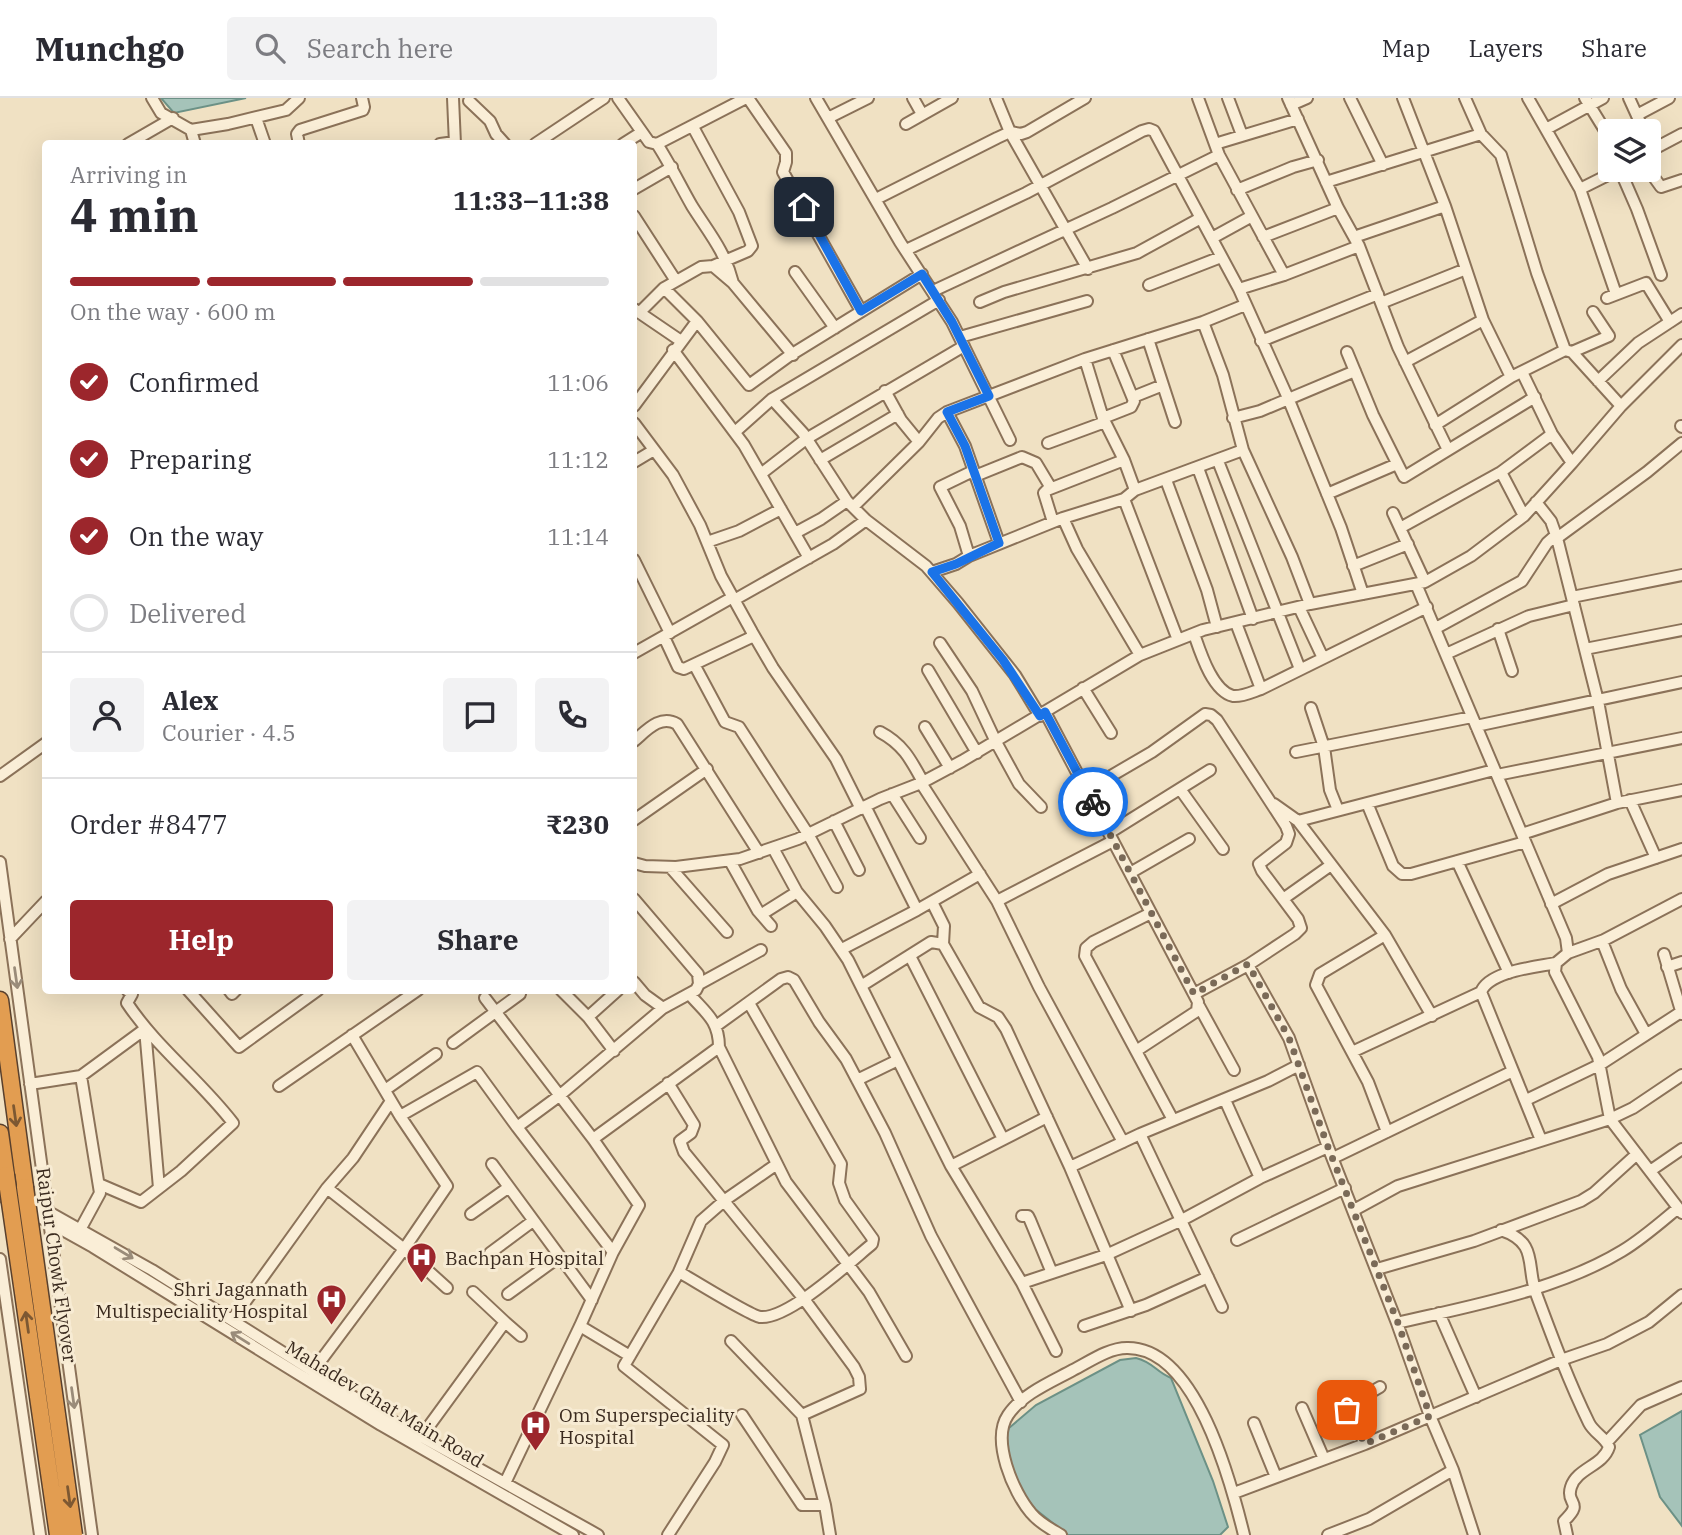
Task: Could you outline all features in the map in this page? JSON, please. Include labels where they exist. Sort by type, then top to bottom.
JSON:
[{"type":"highway","name":"Raipur Chowk Flyover","points":[[0,1000],[74,1535]]},
{"type":"highway","name":"Raipur Chowk Flyover","points":[[0,1133],[58,1535]]},
{"type":"street","points":[[152,98],[161,113],[191,130],[194,140]]},
{"type":"street","points":[[191,130],[286,110],[299,98]]},
{"type":"street","points":[[298,140],[297,134],[300,131],[363,110],[362,98]]},
{"type":"street","points":[[541,140],[604,98]]},
{"type":"street","points":[[618,98],[649,142],[657,144],[747,98],[786,153],[783,172],[861,311]]},
{"type":"street","points":[[816,98],[906,250],[936,295],[1010,440]]},
{"type":"street","points":[[828,118],[868,98]]},
{"type":"street","points":[[913,98],[922,114]]},
{"type":"street","points":[[906,124],[952,98]]},
{"type":"street","points":[[996,98],[1010,132],[1088,269]]},
{"type":"street","points":[[876,200],[1010,132],[1027,132],[1085,98]]},
{"type":"street","points":[[1198,98],[1217,150],[1283,275]]},
{"type":"street","points":[[1228,98],[1242,135]]},
{"type":"street","points":[[1307,98],[1289,101],[1338,208],[1357,242],[1405,362],[1448,450]]},
{"type":"street","points":[[1350,98],[1383,165]]},
{"type":"street","points":[[1403,98],[1445,206],[1483,320],[1511,377]]},
{"type":"street","points":[[1465,98],[1481,134],[1502,155],[1537,273],[1569,351],[1621,406]]},
{"type":"street","points":[[1528,98],[1548,128],[1580,189],[1611,296],[1646,283],[1670,322]]},
{"type":"street","points":[[1548,128],[1587,102],[1603,98]]},
{"type":"street","points":[[1629,98],[1639,119]]},
{"type":"street","points":[[1637,115],[1669,98]]},
{"type":"street","points":[[455,140],[454,103],[473,99],[501,140]]},
{"type":"street","points":[[1587,102],[1598,120]]},
{"type":"street","points":[[135,140],[173,118]]},
{"type":"street","points":[[256,118],[264,140]]},
{"type":"street","points":[[734,432],[772,400],[936,295],[1064,229],[1176,176],[1242,135],[1298,119]]},
{"type":"street","points":[[637,310],[663,288],[701,267],[713,266],[748,251],[752,243],[739,212],[693,127]]},
{"type":"street","points":[[906,250],[1040,185],[1142,131],[1149,129],[1157,135],[1176,176],[1238,289],[1288,398],[1328,494],[1363,594]]},
{"type":"street","points":[[629,140],[642,132]]},
{"type":"street","points":[[1326,182],[1481,134]]},
{"type":"street","points":[[1661,143],[1682,134]]},
{"type":"street","points":[[657,144],[726,259],[733,283]]},
{"type":"street","points":[[1237,190],[1293,167],[1318,160]]},
{"type":"street","points":[[637,187],[672,167]]},
{"type":"street","points":[[1580,189],[1598,180]]},
{"type":"street","points":[[1625,182],[1661,275]]},
{"type":"street","points":[[1657,182],[1661,187],[1679,182],[1682,194]]},
{"type":"street","points":[[1238,289],[1283,275],[1445,206]]},
{"type":"street","points":[[1263,237],[1338,208]]},
{"type":"street","points":[[1212,238],[1252,216]]},
{"type":"street","points":[[980,302],[1004,292],[1137,253],[1199,219]]},
{"type":"street","points":[[637,221],[676,281]]},
{"type":"street","points":[[1149,285],[1221,257]]},
{"type":"street","points":[[713,266],[733,283],[793,355]]},
{"type":"street","points":[[1261,341],[1466,269]]},
{"type":"street","points":[[796,272],[815,303],[835,328]]},
{"type":"street","points":[[663,288],[697,321],[749,385],[922,274]]},
{"type":"street","points":[[762,473],[806,439],[962,342],[1087,301]]},
{"type":"street","points":[[795,533],[850,504],[919,442],[938,418],[947,412],[1085,359],[1203,322],[1245,305]]},
{"type":"street","points":[[637,312],[677,346],[762,473],[809,558]]},
{"type":"street","points":[[1435,425],[1511,377],[1609,336],[1593,312]]},
{"type":"street","points":[[1598,381],[1638,344],[1682,314]]},
{"type":"street","points":[[1405,362],[1483,320]]},
{"type":"street","points":[[637,403],[697,321]]},
{"type":"street","points":[[1203,322],[1223,375],[1243,450],[1292,557],[1323,657]]},
{"type":"street","points":[[1148,339],[1175,422]]},
{"type":"street","points":[[637,864],[670,867],[730,861],[773,848],[922,783],[996,742],[1140,655],[1217,627],[1276,612],[1421,583],[1471,556],[1524,516],[1621,406],[1682,345]]},
{"type":"street","points":[[1048,443],[1131,407],[1133,397],[1113,350]]},
{"type":"street","points":[[1347,352],[1404,477],[1535,397]]},
{"type":"street","points":[[1085,359],[1104,420],[1135,490]]},
{"type":"street","points":[[1233,418],[1252,414],[1354,371]]},
{"type":"street","points":[[1522,372],[1552,434],[1573,463]]},
{"type":"street","points":[[1133,397],[1163,385]]},
{"type":"street","points":[[885,391],[919,442]]},
{"type":"street","points":[[772,400],[806,439],[850,504],[866,520],[932,572],[1043,714],[1087,790],[1234,1070]]},
{"type":"street","points":[[947,412],[965,446],[999,543]]},
{"type":"street","points":[[820,460],[898,414]]},
{"type":"street","points":[[637,427],[673,475],[733,599],[773,668],[836,759],[918,910]]},
{"type":"street","points":[[1400,528],[1501,472],[1552,434]]},
{"type":"street","points":[[1436,628],[1522,581],[1547,543],[1647,472],[1682,443]]},
{"type":"street","points":[[637,460],[654,450]]},
{"type":"street","points":[[932,572],[956,564],[999,543],[1058,520],[1124,499],[1135,490],[1243,450]]},
{"type":"street","points":[[969,556],[960,526],[940,487],[1022,457],[1036,463],[1051,488]]},
{"type":"street","points":[[1124,460],[1051,488],[1045,493],[1045,499],[1140,655]]},
{"type":"street","points":[[1218,461],[1300,669]]},
{"type":"street","points":[[1328,494],[1397,464]]},
{"type":"street","points":[[1198,468],[1253,619]]},
{"type":"street","points":[[1501,472],[1524,516]]},
{"type":"street","points":[[1166,480],[1207,590],[1217,627]]},
{"type":"street","points":[[1124,499],[1178,640]]},
{"type":"street","points":[[1536,502],[1551,521],[1557,537],[1598,701],[1618,803]]},
{"type":"street","points":[[707,542],[739,531],[781,509]]},
{"type":"street","points":[[1393,513],[1408,544],[1427,607],[1446,654],[1566,938],[1568,953]]},
{"type":"street","points":[[637,651],[809,558],[866,520]]},
{"type":"street","points":[[1353,566],[1408,544]]},
{"type":"street","points":[[637,567],[678,667],[687,669],[695,666],[754,636]]},
{"type":"street","points":[[1446,654],[1498,629],[1573,601],[1682,575]]},
{"type":"street","points":[[1194,634],[1209,672],[1224,692],[1237,696],[1261,689],[1427,607]]},
{"type":"street","points":[[1236,623],[1261,689]]},
{"type":"street","points":[[1498,629],[1511,671]]},
{"type":"street","points":[[1585,649],[1682,630]]},
{"type":"street","points":[[940,643],[972,691],[1019,784],[1041,807]]},
{"type":"street","points":[[695,666],[725,722],[740,727],[808,834],[837,887]]},
{"type":"street","points":[[928,670],[977,753]]},
{"type":"street","points":[[1296,752],[1598,701],[1682,682]]},
{"type":"street","points":[[1083,688],[1111,733]]},
{"type":"street","points":[[1311,708],[1324,747],[1330,790],[1338,810]]},
{"type":"street","points":[[1087,790],[1152,752],[1205,714],[1211,715],[1217,720],[1286,826],[1289,838],[1259,864],[1298,919],[1301,928],[1248,964],[1194,994]]},
{"type":"street","points":[[637,738],[654,724],[671,720],[680,728],[759,853]]},
{"type":"street","points":[[925,727],[950,768]]},
{"type":"street","points":[[880,732],[896,740],[912,761],[922,783],[998,901],[1039,987],[1123,1142]]},
{"type":"street","points":[[1298,821],[1495,773],[1608,754],[1682,738]]},
{"type":"street","points":[[0,776],[42,746]]},
{"type":"street","points":[[637,818],[708,769]]},
{"type":"street","points":[[998,901],[1111,837],[1210,770]]},
{"type":"street","points":[[1180,789],[1223,849]]},
{"type":"street","points":[[1367,803],[1392,866],[1402,874],[1411,874],[1524,838],[1618,803],[1682,790]]},
{"type":"street","points":[[892,794],[920,838]]},
{"type":"street","points":[[1630,800],[1656,858]]},
{"type":"street","points":[[1272,803],[1298,821],[1385,935],[1432,1016]]},
{"type":"street","points":[[834,821],[859,870]]},
{"type":"street","points":[[1130,873],[1189,839]]},
{"type":"street","points":[[773,848],[797,892],[842,949],[951,1166],[1022,1283],[1056,1351]]},
{"type":"street","points":[[1551,904],[1608,874],[1682,849]]},
{"type":"street","points":[[1457,860],[1509,973]]},
{"type":"street","points":[[730,861],[771,926]]},
{"type":"street","points":[[0,862],[92,1535]]},
{"type":"street","points":[[1283,899],[1331,865]]},
{"type":"street","points":[[670,867],[727,932]]},
{"type":"street","points":[[842,949],[980,874]]},
{"type":"street","points":[[762,914],[797,892]]},
{"type":"street","points":[[1352,1052],[1481,992],[1490,981],[1509,973],[1556,963],[1568,953],[1602,941],[1682,899]]},
{"type":"street","points":[[932,902],[944,926],[943,944],[979,1007],[998,1017],[1006,1029],[1070,1167],[1131,1311]]},
{"type":"street","points":[[517,1127],[559,1096],[663,1008],[696,990],[699,984],[698,974],[637,903]]},
{"type":"street","points":[[10,939],[42,908]]},
{"type":"street","points":[[1151,913],[1093,942],[1086,948],[1085,956],[1173,1120]]},
{"type":"street","points":[[1385,935],[1332,966],[1317,979],[1318,991],[1368,1082],[1387,1132]]},
{"type":"street","points":[[1602,941],[1621,989],[1646,1034]]},
{"type":"street","points":[[861,986],[932,942],[943,944]]},
{"type":"street","points":[[699,984],[761,950]]},
{"type":"street","points":[[1526,1100],[1601,1064],[1681,1013],[1664,954]]},
{"type":"street","points":[[910,956],[1003,1139]]},
{"type":"street","points":[[1667,967],[1682,962]]},
{"type":"street","points":[[1398,1323],[1533,1288],[1608,1259],[1680,1211],[1609,1119],[1601,1064],[1560,984],[1555,972],[1556,963]]},
{"type":"street","points":[[1248,964],[1289,1038],[1330,1152],[1398,1323],[1430,1416],[1453,1470],[1474,1535]]},
{"type":"street","points":[[716,1026],[781,979],[789,977],[794,980],[857,1080],[931,1236],[1021,1402]]},
{"type":"street","points":[[637,986],[663,1008]]},
{"type":"street","points":[[1481,992],[1541,1140]]},
{"type":"street","points":[[99,1184],[141,1202],[233,1123],[216,1101],[145,1029],[127,1003],[132,994]]},
{"type":"street","points":[[192,994],[239,1047],[312,994]]},
{"type":"street","points":[[279,1086],[412,994]]},
{"type":"street","points":[[453,1043],[520,994]]},
{"type":"street","points":[[565,994],[588,1017],[614,1051]]},
{"type":"street","points":[[588,1017],[614,994]]},
{"type":"street","points":[[690,995],[719,1031],[719,1047],[786,1182],[869,1292],[906,1356]]},
{"type":"street","points":[[485,998],[593,1139],[639,1205],[613,1252],[505,1483]]},
{"type":"street","points":[[678,1274],[680,1272],[759,1317],[775,1315],[804,1299],[872,1244],[873,1239],[845,1200],[839,1182],[841,1164],[749,1003]]},
{"type":"street","points":[[1136,1051],[1197,1011],[1199,1006]]},
{"type":"street","points":[[30,1084],[81,1076],[145,1029]]},
{"type":"street","points":[[145,1029],[159,1188]]},
{"type":"street","points":[[313,1371],[404,1249],[447,1186],[400,1116],[352,1035]]},
{"type":"street","points":[[593,1139],[719,1047]]},
{"type":"street","points":[[385,1090],[436,1054]]},
{"type":"street","points":[[857,1080],[898,1060]]},
{"type":"street","points":[[1070,1167],[1140,1134],[1225,1100],[1298,1065]]},
{"type":"street","points":[[1022,1283],[1107,1255],[1181,1221],[1261,1178],[1387,1132],[1513,1071]]},
{"type":"street","points":[[400,1116],[477,1072],[613,1252]]},
{"type":"street","points":[[1354,1210],[1398,1186],[1609,1119],[1633,1108],[1682,1075]]},
{"type":"street","points":[[81,1076],[100,1193],[81,1228]]},
{"type":"street","points":[[668,1083],[694,1125],[691,1133],[680,1141],[684,1152],[804,1299],[859,1377],[860,1389],[802,1415]]},
{"type":"street","points":[[1225,1100],[1261,1178]]},
{"type":"street","points":[[232,1320],[391,1101]]},
{"type":"street","points":[[951,1166],[1046,1117]]},
{"type":"street","points":[[1140,1134],[1222,1307]]},
{"type":"street","points":[[1650,1171],[1682,1149]]},
{"type":"street","points":[[1377,1269],[1501,1230],[1581,1201],[1594,1193],[1637,1154]]},
{"type":"street","points":[[492,1164],[592,1300]]},
{"type":"street","points":[[668,1535],[723,1445],[624,1366],[678,1274],[701,1221],[725,1200],[777,1164]]},
{"type":"street","points":[[0,1184],[81,1228],[421,1437],[598,1535]]},
{"type":"street","points":[[471,1214],[509,1187]]},
{"type":"street","points":[[327,1188],[404,1249],[447,1288]]},
{"type":"street","points":[[1237,1240],[1345,1188]]},
{"type":"street","name":"Mahadev Ghat Main Road","points":[[0,1195],[93,1247],[381,1425],[573,1535]]},
{"type":"street","points":[[1022,1216],[1028,1216],[1052,1273]]},
{"type":"street","points":[[490,1253],[533,1221]]},
{"type":"street","points":[[1501,1230],[1515,1235],[1526,1245],[1531,1261],[1533,1288],[1561,1360],[1593,1431],[1609,1447],[1604,1457],[1583,1471],[1571,1486],[1570,1496],[1575,1508],[1564,1521],[1567,1535]]},
{"type":"street","points":[[508,1294],[559,1257]]},
{"type":"street","points":[[0,1262],[40,1535]]},
{"type":"street","points":[[1084,1326],[1131,1311],[1208,1277]]},
{"type":"street","points":[[473,1292],[521,1336]]},
{"type":"street","points":[[1234,1493],[1365,1444],[1561,1360],[1607,1344],[1649,1322],[1682,1296]]},
{"type":"street","points":[[1439,1313],[1476,1397]]},
{"type":"street","points":[[421,1437],[505,1322]]},
{"type":"street","points":[[580,1326],[630,1356]]},
{"type":"street","points":[[732,1341],[802,1415],[830,1535]]},
{"type":"street","points":[[1061,1535],[1031,1514],[1020,1498],[1000,1442],[1002,1428],[1012,1410],[1038,1389],[1114,1350],[1127,1348],[1146,1350],[1176,1372],[1188,1386],[1212,1434],[1234,1493],[1244,1535]]},
{"type":"street","points":[[1365,1444],[1347,1406],[1380,1387]]},
{"type":"street","points":[[1607,1443],[1641,1405],[1682,1387]]},
{"type":"street","points":[[1302,1408],[1324,1459]]},
{"type":"street","points":[[742,1415],[802,1505],[825,1505]]},
{"type":"street","points":[[1254,1423],[1276,1477]]},
{"type":"street","points":[[1328,1535],[1368,1519],[1453,1470]]},
{"type":"water","points":[[161,98],[246,98],[174,113]]},
{"type":"water","points":[[1136,1358],[1171,1378],[1213,1481],[1228,1527],[1220,1535],[1068,1535],[1035,1509],[1019,1491],[1002,1446],[1009,1428],[1036,1405],[1120,1360]]},
{"type":"water","points":[[1682,1411],[1682,1526],[1660,1497],[1640,1435]]},
{"type":"way so far","points":[[1093,802],[1194,994],[1248,964],[1289,1038],[1328,1147],[1398,1323],[1430,1416],[1365,1444],[1347,1410]]},
{"type":"place","name":"Bachpan Hospital","points":[[422,1285]]},
{"type":"place","name":"Shri Jagannath Multispeciality Hospital","points":[[331,1327]]},
{"type":"place","name":"Om Superspeciality Hospital","points":[[536,1453]]},
{"type":"route","points":[[804,207],[861,311],[922,274],[952,322],[989,396],[947,412],[965,446],[999,543],[956,564],[932,572],[1003,660],[1026,691],[1040,716],[1045,712],[1093,802]]}]
